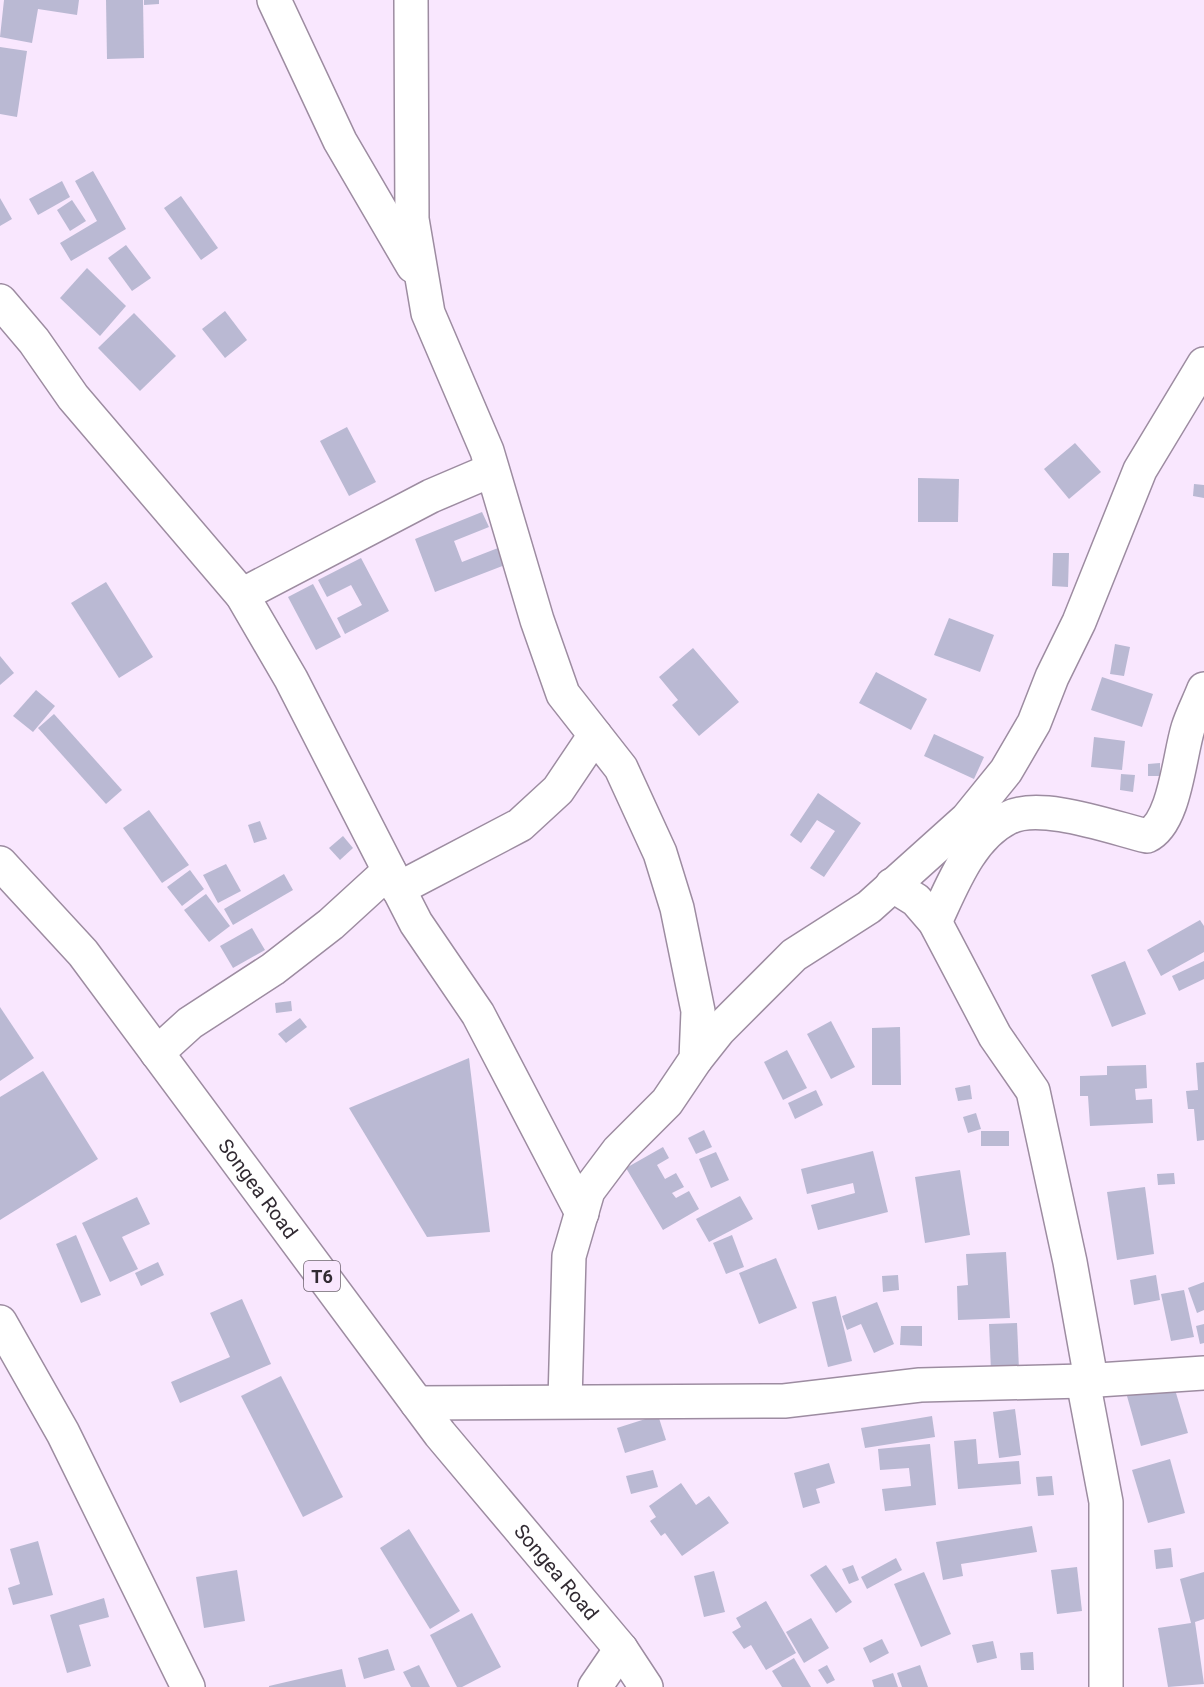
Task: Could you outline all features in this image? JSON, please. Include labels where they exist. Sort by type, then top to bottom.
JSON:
[{"type":"main road","points":[[274,0],[340,141],[422,280]]},
{"type":"main road","points":[[411,0],[411,219],[428,314],[492,470],[562,694],[621,768],[660,853],[676,908],[698,1011],[696,1059]]},
{"type":"main road","points":[[0,301],[34,341],[88,415],[242,595],[291,679],[416,923],[478,1014],[582,1212]]},
{"type":"main road","points":[[565,1401],[569,1256],[588,1191],[618,1151],[667,1102],[719,1030],[794,955],[869,907],[967,819],[1006,771],[1034,723],[1052,677],[1079,622],[1140,470],[1203,369]]},
{"type":"main road","points":[[242,595],[431,496],[492,470]]},
{"type":"main road","points":[[935,922],[966,858],[994,827],[1009,817],[1041,813],[1093,822],[1147,837],[1156,832],[1166,814],[1188,727],[1204,689]]},
{"type":"main road","points":[[157,1053],[190,1023],[273,969],[393,880],[520,825],[558,790],[596,735]]},
{"type":"main road","name":"Songea Road","points":[[0,863],[83,953],[417,1403],[621,1649],[646,1687]]},
{"type":"main road","points":[[892,885],[916,900],[935,922],[995,1036],[1033,1091],[1070,1262],[1106,1502],[1104,1563],[1106,1687]]},
{"type":"main road","points":[[0,1322],[63,1433],[188,1687]]},
{"type":"main road","points":[[417,1403],[784,1401],[920,1386],[1204,1373]]},
{"type":"main road","points":[[595,1687],[621,1649]]},
{"type":"building","points":[[4,0],[79,0],[77,15],[38,9],[32,43],[0,37]]},
{"type":"building","points":[[106,0],[143,0],[144,58],[107,59]]},
{"type":"building","points":[[144,0],[159,0],[159,4],[144,5]]},
{"type":"building","points":[[0,47],[27,51],[17,117],[0,114]]},
{"type":"building","points":[[93,171],[126,229],[71,261],[60,243],[97,221],[75,181]]},
{"type":"building","points":[[62,181],[70,197],[38,215],[29,199]]},
{"type":"building","points":[[181,196],[218,248],[201,260],[164,208]]},
{"type":"building","points":[[0,198],[12,219],[0,226]]},
{"type":"building","points":[[72,200],[86,221],[70,231],[57,210]]},
{"type":"building","points":[[126,245],[151,278],[132,291],[108,258]]},
{"type":"building","points":[[87,268],[126,306],[100,336],[60,298]]},
{"type":"building","points":[[225,311],[247,340],[225,358],[202,329]]},
{"type":"building","points":[[134,313],[176,356],[140,391],[98,348]]},
{"type":"building","points":[[347,427],[376,482],[349,496],[320,441]]},
{"type":"building","points":[[1075,443],[1101,472],[1069,499],[1044,469]]},
{"type":"building","points":[[918,478],[959,479],[958,522],[918,522]]},
{"type":"building","points":[[1194,484],[1204,485],[1204,498],[1193,496]]},
{"type":"building","points":[[482,512],[489,527],[454,541],[462,562],[498,548],[505,565],[435,592],[415,539]]},
{"type":"building","points":[[1053,553],[1069,553],[1068,587],[1052,586]]},
{"type":"building","points":[[361,558],[389,611],[345,634],[337,618],[362,605],[351,585],[327,597],[318,580]]},
{"type":"building","points":[[106,582],[153,657],[119,678],[71,603]]},
{"type":"building","points":[[313,584],[341,637],[316,650],[288,597]]},
{"type":"building","points":[[949,618],[994,635],[980,672],[934,655]]},
{"type":"building","points":[[1115,644],[1130,647],[1124,676],[1110,674]]},
{"type":"building","points":[[693,648],[739,702],[699,736],[672,705],[678,700],[659,677]]},
{"type":"building","points":[[0,656],[14,673],[0,685]]},
{"type":"building","points":[[876,672],[927,699],[911,730],[859,703]]},
{"type":"building","points":[[1102,677],[1153,694],[1142,727],[1091,710]]},
{"type":"building","points":[[36,690],[55,706],[33,732],[13,716]]},
{"type":"building","points":[[54,714],[122,790],[106,804],[38,728]]},
{"type":"building","points":[[934,734],[984,757],[974,779],[924,756]]},
{"type":"building","points":[[1094,737],[1125,741],[1122,770],[1091,767]]},
{"type":"building","points":[[1160,763],[1160,776],[1148,776],[1148,764]]},
{"type":"building","points":[[1121,774],[1135,775],[1133,792],[1120,790]]},
{"type":"building","points":[[818,793],[861,823],[824,877],[810,868],[835,831],[817,820],[801,843],[790,835]]},
{"type":"building","points":[[149,810],[189,865],[162,883],[123,828]]},
{"type":"building","points":[[260,821],[267,839],[254,843],[248,825]]},
{"type":"building","points":[[343,836],[353,848],[340,860],[329,848]]},
{"type":"building","points":[[226,864],[241,891],[218,903],[203,875]]},
{"type":"building","points":[[190,870],[204,889],[182,906],[167,887]]},
{"type":"building","points":[[284,874],[293,890],[233,925],[224,909]]},
{"type":"building","points":[[206,894],[230,926],[209,942],[184,910]]},
{"type":"building","points":[[1200,920],[1204,926],[1204,952],[1161,976],[1147,950]]},
{"type":"building","points":[[252,928],[265,950],[233,968],[220,946]]},
{"type":"building","points":[[1125,961],[1146,1014],[1112,1027],[1091,975]]},
{"type":"building","points":[[1204,961],[1204,979],[1179,991],[1172,976]]},
{"type":"building","points":[[291,1001],[292,1011],[276,1013],[275,1003]]},
{"type":"building","points":[[0,1007],[34,1058],[0,1081]]},
{"type":"building","points":[[300,1018],[307,1027],[286,1043],[278,1034]]},
{"type":"building","points":[[831,1021],[855,1067],[831,1079],[807,1034]]},
{"type":"building","points":[[900,1027],[901,1085],[872,1085],[872,1028]]},
{"type":"building","points":[[787,1050],[807,1088],[783,1100],[764,1062]]},
{"type":"building","points":[[469,1058],[490,1232],[427,1237],[349,1108]]},
{"type":"building","points":[[1204,1062],[1204,1140],[1197,1141],[1194,1109],[1188,1109],[1186,1091],[1198,1090],[1196,1063]]},
{"type":"building","points":[[1146,1065],[1147,1088],[1135,1089],[1136,1100],[1152,1099],[1153,1123],[1090,1126],[1088,1096],[1080,1096],[1080,1076],[1107,1075],[1107,1066]]},
{"type":"building","points":[[43,1071],[98,1159],[0,1220],[0,1097]]},
{"type":"building","points":[[970,1085],[972,1099],[958,1101],[955,1088]]},
{"type":"building","points":[[816,1090],[823,1105],[795,1119],[788,1103]]},
{"type":"building","points":[[976,1113],[981,1129],[968,1133],[963,1117]]},
{"type":"building","points":[[704,1130],[712,1147],[696,1154],[688,1138]]},
{"type":"building","points":[[981,1131],[1009,1131],[1009,1146],[981,1146]]},
{"type":"building","points":[[663,1147],[669,1158],[657,1165],[665,1179],[676,1173],[684,1187],[672,1193],[676,1198],[689,1191],[699,1209],[663,1230],[626,1168]]},
{"type":"building","points":[[873,1151],[888,1212],[818,1230],[811,1205],[855,1193],[853,1183],[807,1194],[801,1169]]},
{"type":"building","points":[[716,1152],[729,1180],[711,1188],[699,1159]]},
{"type":"building","points":[[960,1170],[970,1235],[925,1243],[915,1177]]},
{"type":"building","points":[[1174,1173],[1175,1184],[1158,1185],[1157,1174]]},
{"type":"building","points":[[1145,1187],[1154,1254],[1117,1260],[1107,1192]]},
{"type":"building","points":[[740,1196],[753,1219],[709,1242],[696,1219]]},
{"type":"building","points":[[137,1197],[150,1224],[122,1237],[138,1269],[110,1282],[82,1223]]},
{"type":"building","points":[[76,1235],[101,1295],[81,1303],[56,1244]]},
{"type":"building","points":[[732,1235],[744,1267],[726,1274],[713,1243]]},
{"type":"building","points":[[1006,1252],[1010,1318],[958,1320],[957,1286],[968,1285],[966,1254]]},
{"type":"building","points":[[776,1258],[797,1308],[759,1324],[739,1273]]},
{"type":"building","points":[[158,1262],[164,1275],[141,1286],[135,1273]]},
{"type":"building","points":[[898,1275],[899,1290],[883,1292],[882,1276]]},
{"type":"building","points":[[1156,1275],[1160,1300],[1134,1305],[1130,1280]]},
{"type":"building","points":[[1204,1282],[1204,1310],[1197,1313],[1188,1288]]},
{"type":"building","points":[[1184,1290],[1194,1337],[1171,1341],[1161,1294]]},
{"type":"building","points":[[836,1296],[852,1361],[828,1367],[812,1302]]},
{"type":"building","points":[[242,1299],[271,1364],[180,1403],[171,1382],[230,1357],[210,1313]]},
{"type":"building","points":[[877,1302],[894,1344],[874,1353],[861,1324],[847,1330],[842,1316]]},
{"type":"building","points":[[1017,1323],[1019,1370],[991,1371],[989,1324]]},
{"type":"building","points":[[1204,1324],[1204,1343],[1200,1344],[1196,1326]]},
{"type":"building","points":[[901,1326],[922,1326],[922,1346],[900,1345]]},
{"type":"building","points":[[281,1376],[343,1497],[303,1517],[241,1396]]},
{"type":"building","points":[[1173,1383],[1188,1433],[1141,1446],[1127,1396]]},
{"type":"building","points":[[1015,1409],[1021,1455],[999,1458],[993,1412]]},
{"type":"building","points":[[658,1415],[666,1440],[625,1453],[617,1428]]},
{"type":"building","points":[[932,1416],[935,1437],[865,1448],[861,1428]]},
{"type":"building","points":[[976,1439],[978,1464],[1019,1461],[1021,1484],[958,1489],[954,1441]]},
{"type":"building","points":[[930,1444],[936,1505],[885,1511],[882,1489],[911,1486],[909,1468],[880,1470],[878,1449]]},
{"type":"building","points":[[1170,1459],[1185,1513],[1148,1523],[1132,1470]]},
{"type":"building","points":[[829,1463],[835,1483],[816,1489],[820,1503],[803,1508],[794,1473]]},
{"type":"building","points":[[653,1470],[658,1487],[631,1494],[626,1476]]},
{"type":"building","points":[[1052,1476],[1054,1495],[1038,1496],[1036,1477]]},
{"type":"building","points":[[681,1483],[696,1505],[709,1496],[729,1523],[682,1556],[665,1533],[661,1536],[650,1521],[656,1517],[649,1506]]},
{"type":"building","points":[[1032,1526],[1037,1552],[961,1564],[963,1576],[943,1580],[936,1542]]},
{"type":"building","points":[[409,1529],[460,1611],[430,1629],[380,1548]]},
{"type":"building","points":[[38,1541],[53,1595],[13,1605],[8,1588],[20,1584],[10,1549]]},
{"type":"building","points":[[1171,1548],[1173,1567],[1156,1569],[1154,1550]]},
{"type":"building","points":[[896,1558],[902,1570],[867,1589],[861,1577]]},
{"type":"building","points":[[826,1565],[852,1602],[836,1613],[810,1575]]},
{"type":"building","points":[[853,1565],[859,1580],[849,1584],[842,1569]]},
{"type":"building","points":[[1077,1567],[1082,1611],[1057,1614],[1051,1570]]},
{"type":"building","points":[[237,1570],[245,1621],[204,1628],[196,1577]]},
{"type":"building","points":[[714,1571],[725,1612],[704,1617],[694,1576]]},
{"type":"building","points":[[924,1572],[951,1634],[921,1647],[894,1584]]},
{"type":"building","points":[[1204,1572],[1204,1619],[1195,1622],[1204,1684],[1168,1687],[1158,1628],[1191,1623],[1180,1579]]},
{"type":"building","points":[[104,1598],[109,1617],[79,1625],[91,1666],[67,1673],[50,1615]]},
{"type":"building","points":[[766,1601],[796,1653],[766,1670],[751,1645],[744,1649],[732,1632],[741,1627],[736,1618]]},
{"type":"building","points":[[472,1613],[501,1667],[462,1687],[457,1687],[430,1635]]},
{"type":"building","points":[[811,1618],[829,1648],[804,1663],[786,1632]]},
{"type":"building","points":[[882,1639],[889,1653],[870,1663],[863,1648]]},
{"type":"building","points":[[993,1641],[997,1658],[977,1663],[972,1645]]},
{"type":"building","points":[[388,1649],[395,1670],[364,1679],[358,1658]]},
{"type":"building","points":[[1033,1652],[1034,1670],[1021,1670],[1020,1653]]},
{"type":"building","points":[[794,1658],[811,1687],[782,1687],[772,1671]]},
{"type":"building","points":[[419,1665],[430,1687],[411,1687],[403,1672]]},
{"type":"building","points":[[827,1665],[835,1680],[827,1684],[818,1670]]},
{"type":"building","points":[[920,1665],[928,1687],[902,1687],[897,1673]]},
{"type":"building","points":[[342,1669],[346,1687],[269,1687],[269,1686]]},
{"type":"building","points":[[893,1673],[898,1687],[874,1687],[872,1680]]}]
